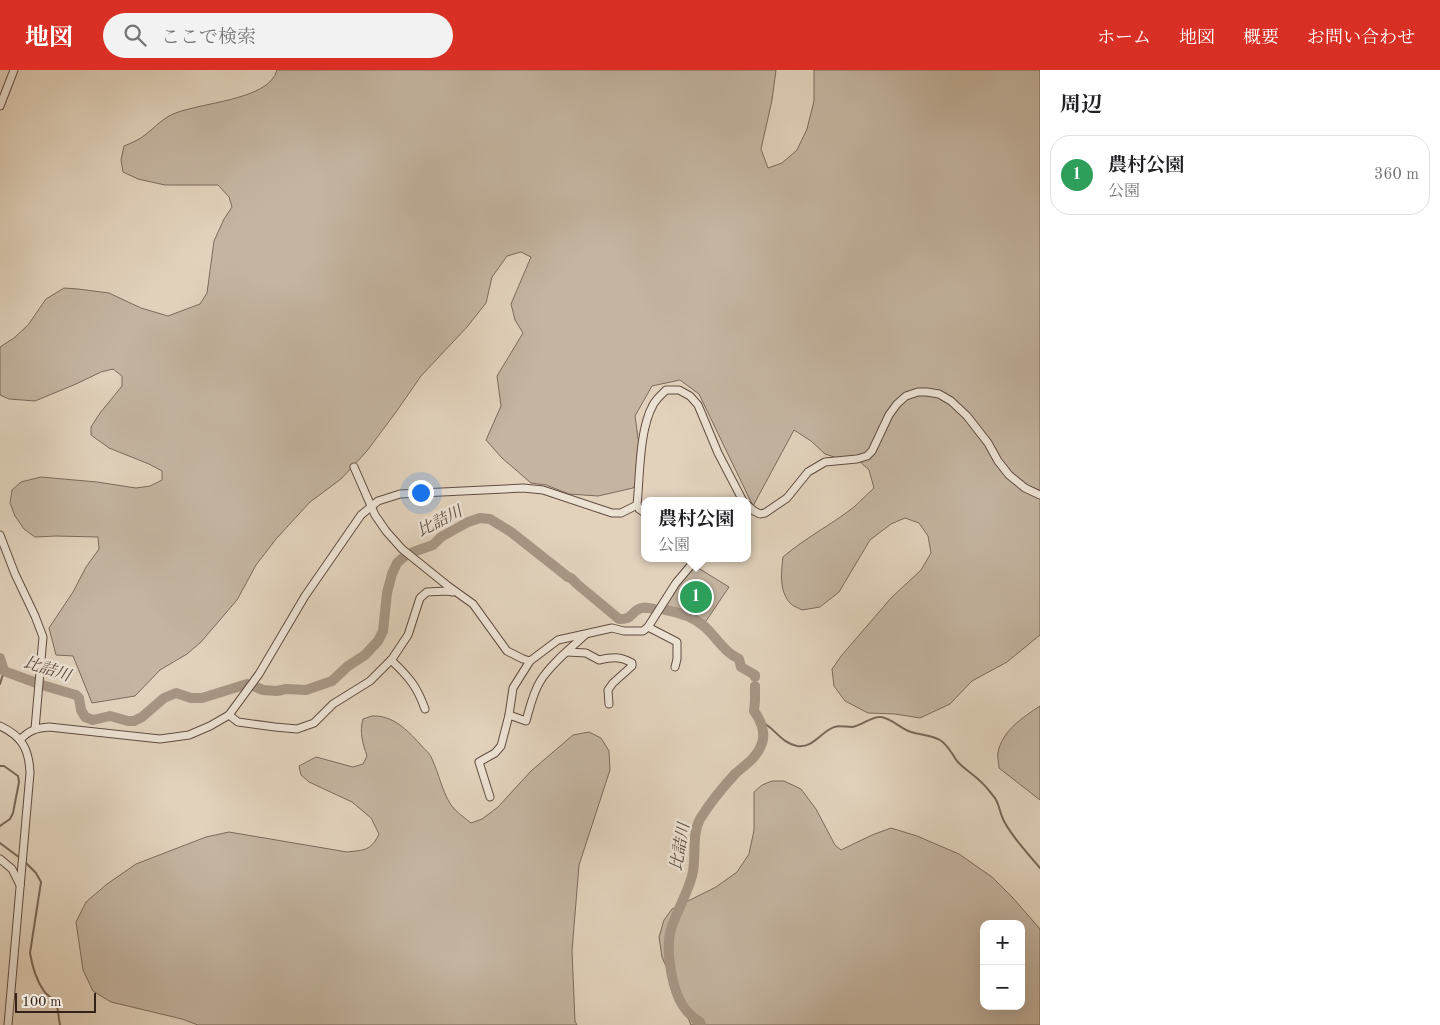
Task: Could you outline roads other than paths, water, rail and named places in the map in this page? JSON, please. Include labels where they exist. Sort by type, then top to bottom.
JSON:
[{"type":"street","points":[[0,103],[14,70]]},
{"type":"street","points":[[641,510],[637,505],[641,450],[647,420],[656,400],[666,390],[679,390],[690,396],[698,405],[718,453],[741,497]]},
{"type":"street","points":[[751,509],[760,514],[765,513],[787,498],[808,472],[826,462],[857,459],[867,456],[872,451],[889,415],[897,404],[906,396],[918,392],[939,394],[951,401],[967,416],[1009,475],[1025,488],[1040,495]]},
{"type":"street","points":[[354,467],[376,515],[402,549],[473,604],[507,651],[523,660],[530,661]]},
{"type":"street","points":[[20,740],[25,734],[35,729],[49,728],[160,739],[189,734],[210,726],[229,714],[259,674],[311,588],[361,515],[378,501],[400,494],[523,488],[543,490],[612,513],[621,513],[637,505]]},
{"type":"street","points":[[0,534],[42,637],[35,729]]},
{"type":"street","points":[[490,797],[479,762],[496,752],[501,746],[509,715],[513,688],[530,661],[558,640],[612,628],[624,631],[643,631],[648,627],[676,583],[694,562]]},
{"type":"street","points":[[229,714],[238,722],[298,729],[314,723],[333,704],[370,681],[391,660],[408,635],[420,598],[427,592],[447,591],[459,594]]},
{"type":"street","points":[[648,627],[677,642],[675,668]]},
{"type":"street","points":[[509,715],[526,721],[540,681],[585,635]]},
{"type":"street","points":[[567,652],[586,653],[599,660],[622,657],[632,663],[632,666],[620,675],[608,690],[609,704]]},
{"type":"street","points":[[391,660],[406,674],[419,692],[425,709]]},
{"type":"street","points":[[0,726],[20,740],[27,752],[30,773],[8,1025]]},
{"type":"street","points":[[0,859],[12,869],[20,885]]},
{"type":"waterway","name":"比詰川","points":[[413,552],[433,545],[441,537],[468,522],[480,518],[490,519],[511,532],[571,578],[619,619],[628,618],[641,608],[654,609]]},
{"type":"waterway","name":"比詰川","points":[[253,686],[263,690],[306,690],[332,681],[348,666],[365,655],[378,641],[383,631],[387,593],[392,574],[397,563],[406,555]]},
{"type":"waterway","name":"比詰川","points":[[665,610],[675,612],[701,623],[725,649],[739,659],[741,667],[755,675],[755,677]]},
{"type":"waterway","name":"比詰川","points":[[0,658],[4,671],[76,695],[79,698],[81,710],[85,717],[93,720],[110,716],[134,721],[142,717],[164,698],[176,693],[191,698],[202,698],[247,684]]},
{"type":"waterway","points":[[0,684],[4,671]]},
{"type":"waterway","name":"比詰川","points":[[701,1025],[686,1010],[677,993],[669,959],[669,938],[673,922],[692,876],[695,840],[700,819],[725,785],[754,757],[762,743],[762,726],[754,711],[755,686]]},
{"type":"waterway","points":[[760,721],[786,742],[797,746],[811,743],[833,727],[852,727],[877,717],[888,719],[911,732],[940,740],[948,747],[957,761],[982,783],[995,798],[1003,820],[1021,846],[1040,868]]},
{"type":"waterway","points":[[0,766],[4,766],[18,776],[19,782],[13,813],[10,819],[0,826]]},
{"type":"waterway","points":[[0,843],[20,858]]},
{"type":"waterway","points":[[24,861],[36,873],[41,882],[30,953],[41,987],[56,1004],[60,1025]]},
{"type":"place","name":"農村公園","points":[[696,597]]}]
